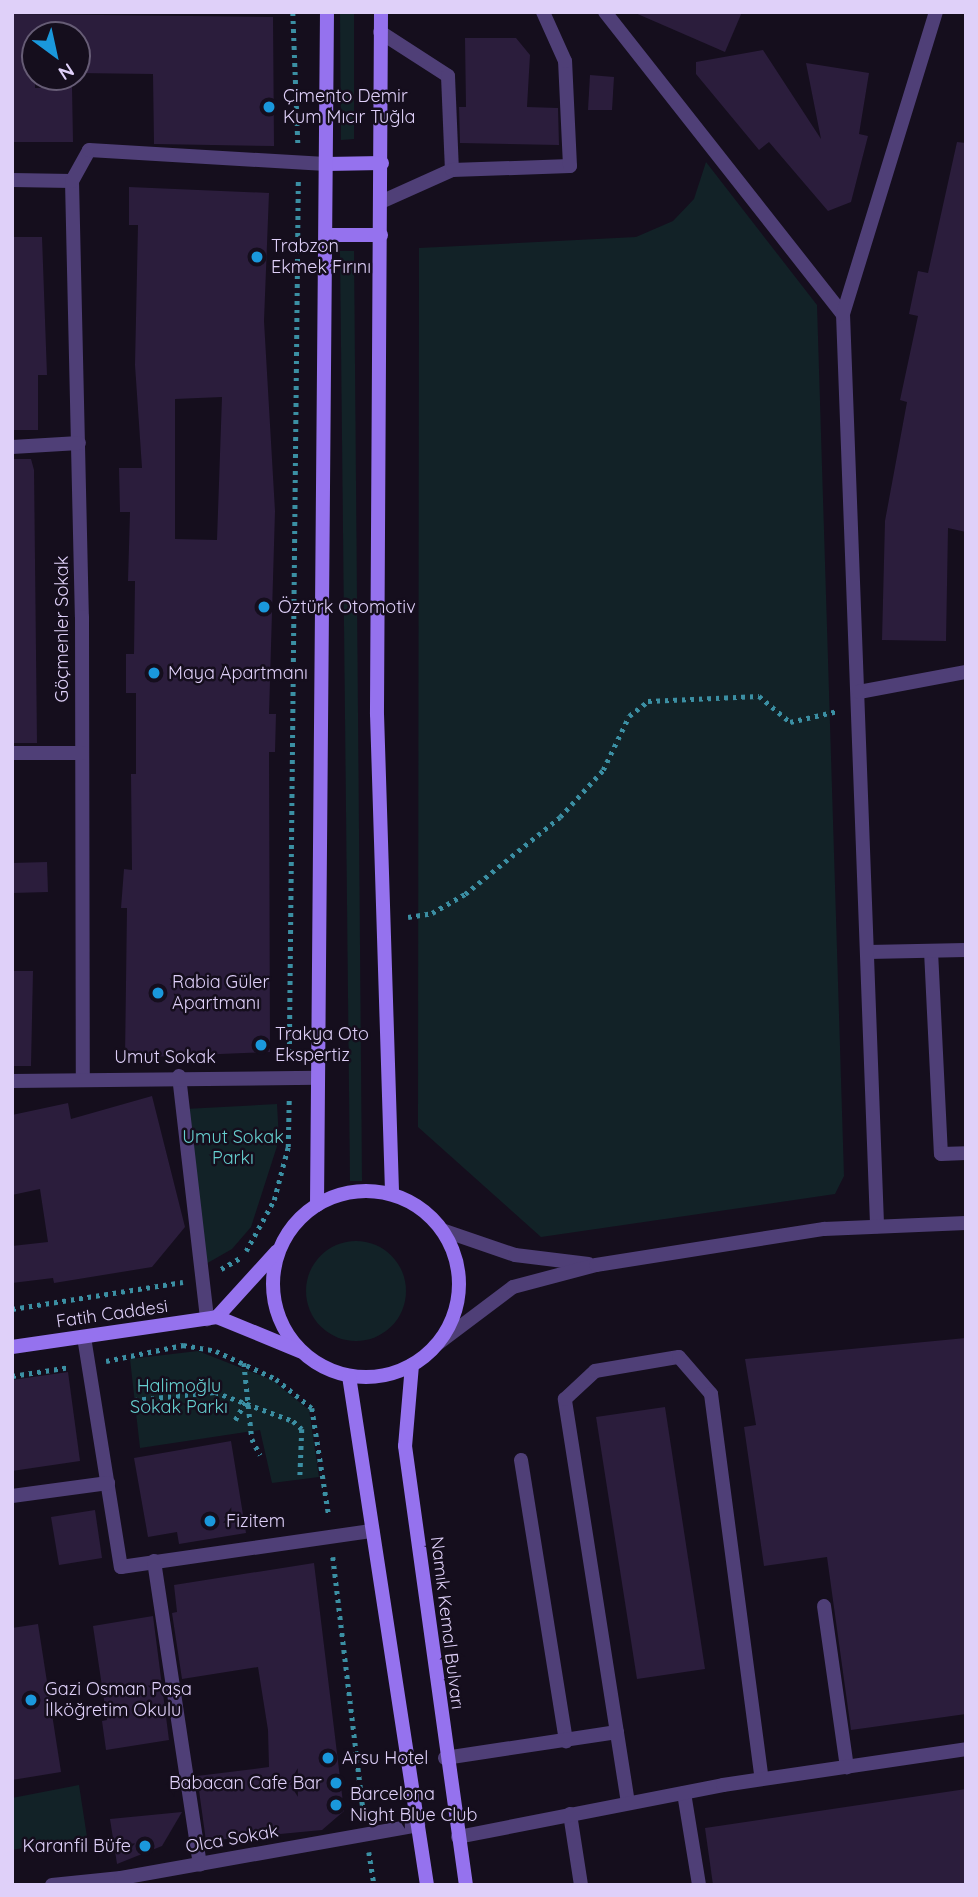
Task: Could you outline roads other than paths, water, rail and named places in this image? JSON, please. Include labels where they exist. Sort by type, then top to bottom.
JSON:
[{"type":"main road","points":[[317,1205],[327,12]]},
{"type":"main road","points":[[381,12],[383,201],[377,714],[392,1194]]},
{"type":"main road","points":[[326,164],[382,163]]},
{"type":"main road","points":[[327,235],[381,235]]},
{"type":"main road","points":[[343,1194],[392,1194],[420,1208],[442,1230],[455,1258],[459,1288],[452,1319],[436,1345],[412,1365],[382,1376],[349,1376],[323,1367],[300,1351],[212,1318],[281,1247],[296,1223],[317,1205],[343,1194]]},
{"type":"main road","points":[[281,1247],[273,1273],[274,1301],[300,1351]]},
{"type":"main road","name":"Fatih Caddesi","points":[[12,1347],[212,1318]]},
{"type":"main road","name":"Namık Kemal Bulvarı","points":[[412,1365],[405,1446],[445,1758],[466,1885]]},
{"type":"main road","points":[[349,1376],[427,1885]]},
{"type":"street","points":[[383,201],[452,170],[570,166],[565,61],[543,12]]},
{"type":"street","points":[[877,1226],[860,697],[843,314],[936,12]]},
{"type":"street","points":[[611,15],[843,314]]},
{"type":"street","points":[[380,32],[448,76],[452,170]]},
{"type":"street","points":[[12,180],[72,181],[89,150],[326,164]]},
{"type":"street","name":"Göçmenler Sokak","points":[[72,181],[79,443],[83,1077]]},
{"type":"street","points":[[12,447],[79,443]]},
{"type":"street","points":[[860,697],[966,672]]},
{"type":"street","points":[[12,753],[82,753]]},
{"type":"street","points":[[868,952],[966,950]]},
{"type":"street","points":[[931,951],[941,1154],[966,1153]]},
{"type":"street","points":[[179,1076],[200,1280],[212,1318]]},
{"type":"street","name":"Umut Sokak","points":[[12,1081],[179,1076],[318,1078]]},
{"type":"street","points":[[436,1345],[513,1287],[596,1265],[824,1228],[966,1223]]},
{"type":"street","points":[[442,1230],[515,1255],[596,1265]]},
{"type":"street","points":[[84,1337],[121,1567],[372,1531]]},
{"type":"street","points":[[628,1803],[565,1399],[596,1371],[679,1357],[711,1394],[762,1779]]},
{"type":"street","points":[[521,1460],[566,1741]]},
{"type":"street","points":[[12,1496],[108,1483]]},
{"type":"street","points":[[154,1561],[200,1865]]},
{"type":"street","points":[[824,1606],[847,1767]]},
{"type":"street","points":[[445,1758],[617,1732]]},
{"type":"street","points":[[458,1837],[762,1779],[966,1749]]},
{"type":"street","points":[[684,1793],[699,1885]]},
{"type":"street","points":[[570,1814],[581,1885]]},
{"type":"street","name":"Olca Sokak","points":[[52,1885],[121,1882],[418,1825]]},
{"type":"place","name":"Çimento Demir Kum Mıcır Tuğla","points":[[269,107]]},
{"type":"place","name":"Trabzon Ekmek Fırını","points":[[257,257]]},
{"type":"place","name":"Öztürk Otomotiv","points":[[264,607]]},
{"type":"place","name":"Maya Apartmanı","points":[[154,673]]},
{"type":"place","name":"Rabia Güler Apartmanı","points":[[158,993]]},
{"type":"place","name":"Trakya Oto Ekspertiz","points":[[261,1045]]},
{"type":"place","name":"Fizitem","points":[[210,1521]]},
{"type":"place","name":"Gazi Osman Paşa İlköğretim Okulu","points":[[31,1700]]},
{"type":"place","name":"Arsu Hotel","points":[[328,1758]]},
{"type":"place","name":"Babacan Cafe Bar","points":[[336,1783]]},
{"type":"place","name":"Barcelona Night Blue Club","points":[[336,1805]]},
{"type":"place","name":"Karanfil Büfe","points":[[145,1846]]},
{"type":"park label","name":"Umut Sokak Parkı","points":[[233,1148]]},
{"type":"park label","name":"Halimoğlu Sokak Parkı","points":[[179,1397]]}]
